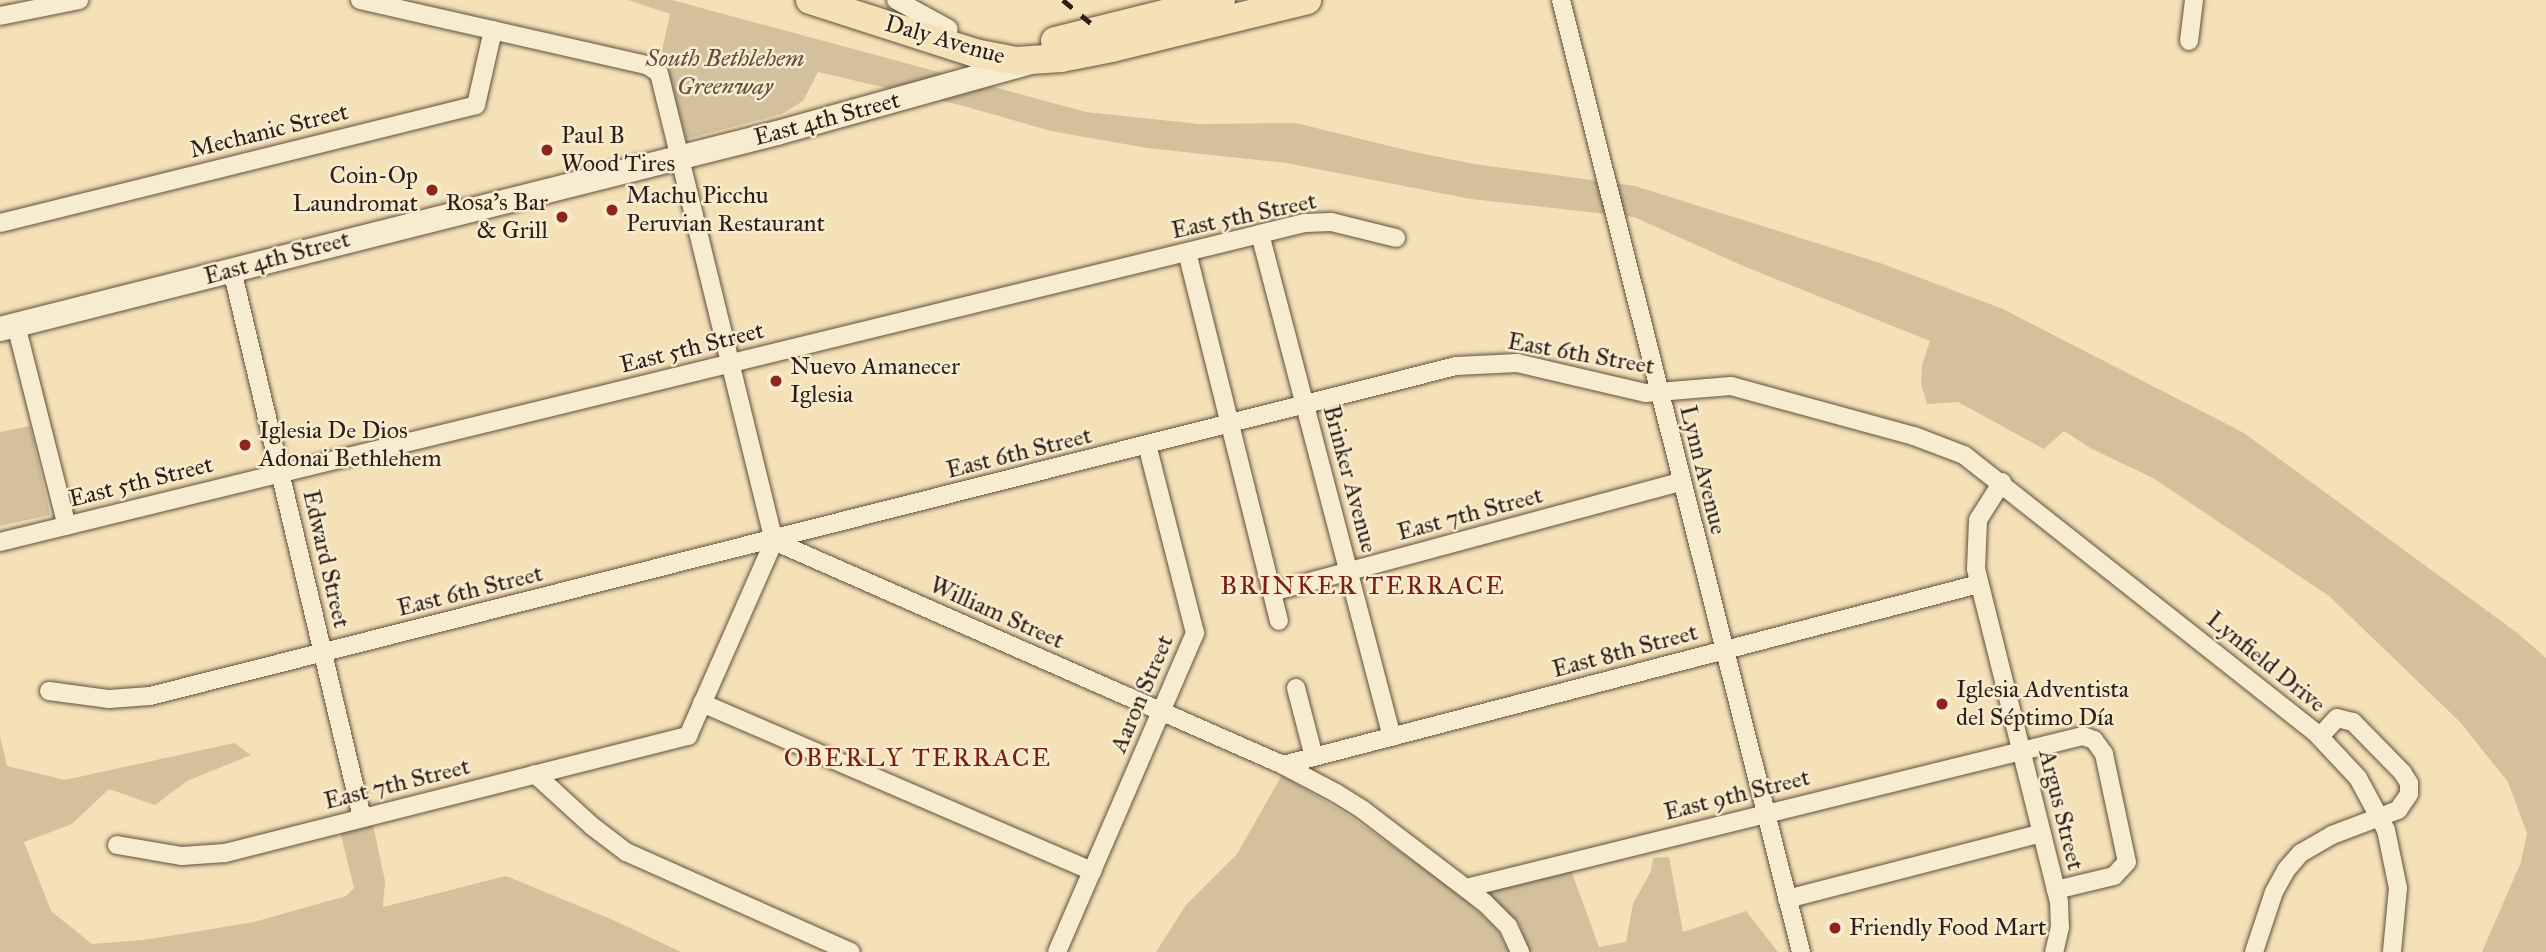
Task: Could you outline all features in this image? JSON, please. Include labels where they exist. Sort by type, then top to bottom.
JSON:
[{"type":"highway","name":"Daly Avenue","points":[[810,0],[990,57],[1016,61],[1048,50]]},
{"type":"highway","name":"Daly Avenue","points":[[864,0],[1007,47],[1048,50]]},
{"type":"highway","name":"East 4th Street","points":[[1048,50],[1116,37],[1221,0]]},
{"type":"highway","name":"East 4th Street","points":[[1048,50],[1084,34],[1148,39],[1307,0]]},
{"type":"main road","name":"East 4th Street","points":[[8,327],[881,106],[974,80],[1048,50]]},
{"type":"street","points":[[0,16],[79,0]]},
{"type":"street","points":[[360,0],[655,68],[661,79],[774,541],[702,703],[1093,871]]},
{"type":"street","points":[[896,0],[949,29]]},
{"type":"street","name":"Lynn Avenue","points":[[1561,0],[1801,952]]},
{"type":"street","points":[[2189,41],[2194,0]]},
{"type":"street","name":"Mechanic Street","points":[[0,223],[476,105],[493,30]]},
{"type":"street","name":"East 5th Street","points":[[0,542],[1260,234],[1325,222],[1396,238]]},
{"type":"street","name":"Brinker Avenue","points":[[1260,234],[1392,737]]},
{"type":"street","points":[[1187,252],[1279,621]]},
{"type":"street","name":"Edward Street","points":[[232,270],[362,818]]},
{"type":"street","points":[[8,327],[67,526]]},
{"type":"street","name":"East 6th Street","points":[[49,691],[109,699],[137,698],[774,541],[1456,366],[1494,363],[1535,366],[1634,391],[1658,393],[1703,386],[1742,388],[1937,443],[1964,455],[1998,479]]},
{"type":"street","name":"Aaron Street","points":[[1057,952],[1195,633],[1147,445]]},
{"type":"street","name":"Argus Street","points":[[1998,479],[1981,511],[1978,523],[1975,549],[1979,584],[2056,890],[2061,919],[2054,952]]},
{"type":"street","name":"Lynfield Drive","points":[[1998,479],[2320,736],[2358,778],[2381,818],[2396,873],[2397,915],[2392,952]]},
{"type":"street","name":"East 7th Street","points":[[1272,592],[1681,482]]},
{"type":"street","name":"William Street","points":[[774,541],[1283,765],[1363,810],[1466,888],[1498,915],[1515,937],[1520,952]]},
{"type":"street","name":"East 8th Street","points":[[1283,765],[1979,584]]},
{"type":"street","points":[[1296,688],[1314,757]]},
{"type":"street","name":"East 7th Street","points":[[117,845],[174,855],[211,855],[688,736],[702,703]]},
{"type":"street","points":[[2254,952],[2274,892],[2293,861],[2320,840],[2381,818],[2398,810],[2407,800],[2409,783],[2402,772],[2358,725],[2348,719],[2337,718],[2320,736]]},
{"type":"street","name":"East 9th Street","points":[[1466,888],[2020,749],[2083,736],[2098,743],[2105,760],[2127,862],[2114,876],[2056,890]]},
{"type":"street","points":[[536,774],[592,826],[626,852],[851,952]]},
{"type":"street","points":[[1787,899],[2042,834]]},
{"type":"green space","name":"South Bethlehem Greenway","points":[[628,0],[672,0],[1086,112],[1199,124],[1296,123],[1474,164],[1635,186],[1883,264],[2003,309],[2244,433],[2516,632],[2546,658],[2546,952],[2482,952],[2521,862],[2527,833],[2508,782],[2460,722],[2329,596],[2153,478],[2092,449],[2064,431],[2044,449],[1958,402],[1927,404],[1921,384],[1922,365],[1930,341],[1741,265],[1634,217],[1471,199],[1286,163],[1147,148],[1051,131],[960,105],[818,72],[803,101],[782,114],[686,139],[667,69],[660,59],[670,14]]},
{"type":"green space","points":[[30,426],[50,515],[0,526],[0,432]]},
{"type":"green space","points":[[0,736],[7,766],[65,780],[234,743],[251,755],[187,781],[155,805],[109,789],[72,824],[24,842],[51,911],[92,944],[144,940],[254,922],[346,896],[354,888],[340,831],[373,825],[385,881],[383,907],[506,876],[613,920],[681,952],[0,952]]},
{"type":"green space","points":[[1282,775],[1351,817],[1457,892],[1496,928],[1509,952],[1156,952],[1186,905],[1237,854]]},
{"type":"green space","points":[[1669,857],[1683,932],[1746,911],[1778,952],[1528,952],[1519,923],[1482,891],[1571,870],[1599,947],[1626,942],[1633,904],[1651,871],[1653,858]]},
{"type":"railway","points":[[1063,0],[1098,29]]},
{"type":"place","name":"Paul B Wood Tires","points":[[547,150]]},
{"type":"place","name":"Coin-Op Laundromat","points":[[432,190]]},
{"type":"place","name":"Machu Picchu Peruvian Restaurant","points":[[612,210]]},
{"type":"place","name":"Rosa's Bar & Grill","points":[[562,217]]},
{"type":"place","name":"Nuevo Amanecer Iglesia","points":[[776,381]]},
{"type":"place","name":"Iglesia De Dios Adonai Bethlehem","points":[[245,445]]},
{"type":"place","name":"Iglesia Adventista del Séptimo Día","points":[[1942,704]]},
{"type":"place","name":"Friendly Food Mart","points":[[1835,928]]},
{"type":"district","name":"BRINKER TERRACE","points":[[1363,586]]},
{"type":"district","name":"OBERLY TERRACE","points":[[918,758]]}]
